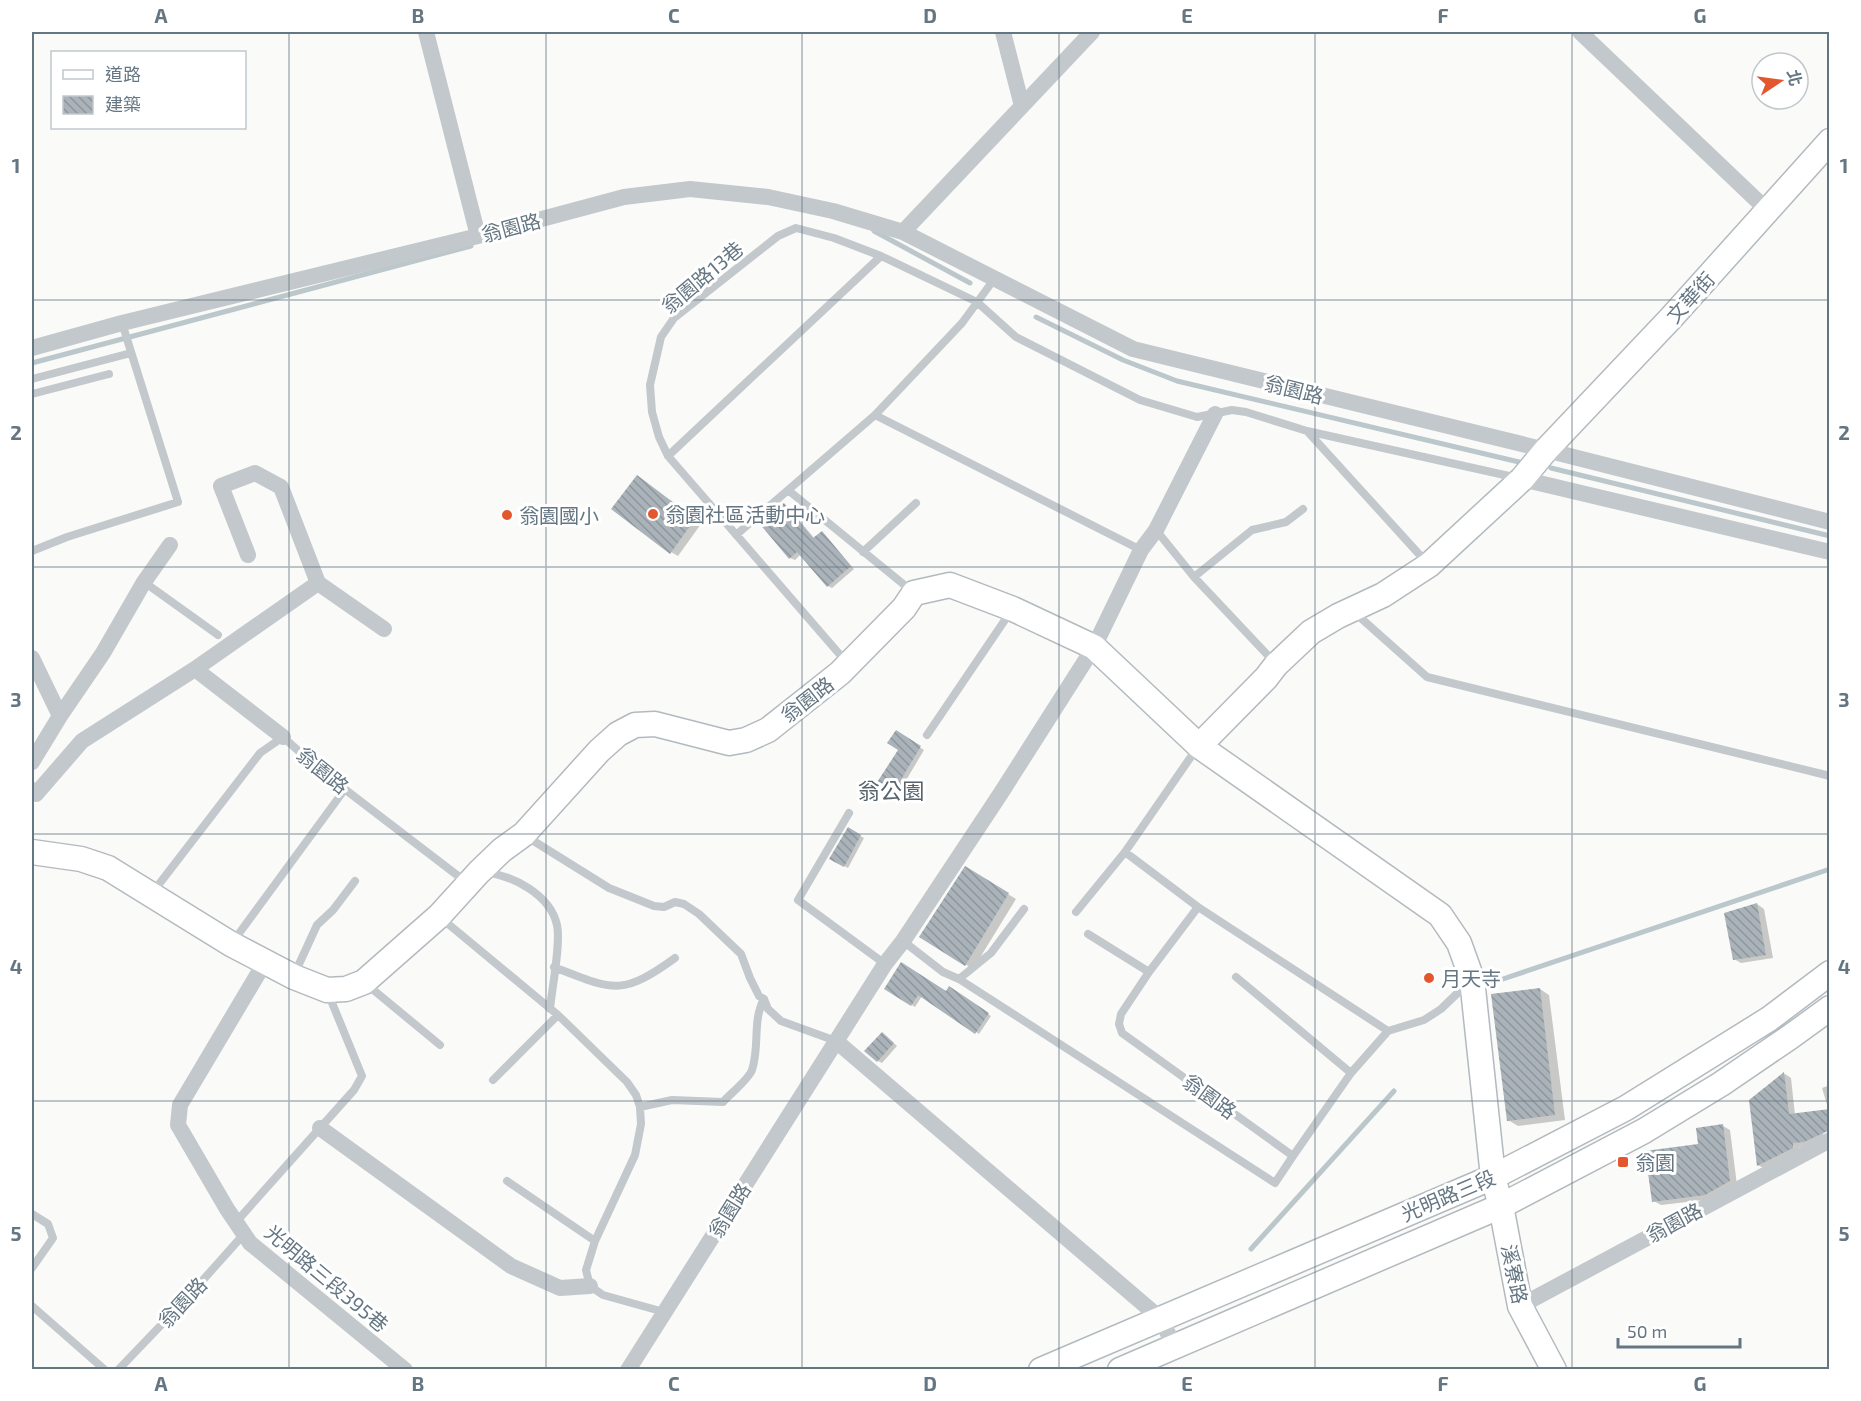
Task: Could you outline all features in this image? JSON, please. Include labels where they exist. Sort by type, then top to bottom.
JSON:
[{"type":"street","points":[[426,32],[478,236]]},
{"type":"street","points":[[1003,32],[1022,105]]},
{"type":"street","points":[[903,231],[1092,32]]},
{"type":"street","points":[[1580,32],[1767,210]]},
{"type":"street","name":"文華街","points":[[1546,450],[1671,318],[1830,141]]},
{"type":"street","name":"翁園路","points":[[32,348],[122,323],[478,236],[624,196],[690,189],[768,197],[833,211],[903,231],[1133,349],[1830,522]]},
{"type":"street","name":"翁園路","points":[[628,1370],[885,964],[903,941],[1001,793],[1094,646],[1141,550],[1156,530],[1215,414]]},
{"type":"street","points":[[1199,746],[1276,665],[1311,632],[1383,595],[1429,565],[1522,479],[1546,450]]},
{"type":"street","points":[[248,555],[221,486],[255,473],[281,488],[318,583],[384,628]]},
{"type":"street","points":[[1522,479],[1830,552]]},
{"type":"street","points":[[32,762],[103,653],[144,582],[170,545]]},
{"type":"street","points":[[32,790],[36,794],[82,741],[195,669],[318,583]]},
{"type":"street","points":[[914,593],[950,585],[1013,609],[1094,646],[1199,746],[1440,915],[1460,943],[1472,979],[1493,1177]]},
{"type":"street","name":"翁園路","points":[[327,990],[346,989],[364,982],[439,916],[502,850],[524,834],[599,751],[618,734],[635,725],[655,724],[729,743],[746,740],[768,730],[840,673],[904,608],[914,593]]},
{"type":"street","points":[[32,658],[60,716]]},
{"type":"street","points":[[195,669],[284,737]]},
{"type":"street","points":[[32,852],[81,859],[108,868],[231,944],[327,990]]},
{"type":"street","name":"光明路三段395巷","points":[[265,962],[180,1105],[178,1125],[250,1243],[405,1370]]},
{"type":"street","name":"光明路三段","points":[[1041,1370],[1493,1177],[1626,1108],[1769,1019],[1830,973]]},
{"type":"street","name":"光明路三段","points":[[1120,1370],[1501,1206],[1644,1131],[1721,1084],[1830,1008]]},
{"type":"street","points":[[836,1041],[1161,1319],[1174,1347]]},
{"type":"street","points":[[320,1128],[511,1266],[560,1288],[590,1286]]},
{"type":"street","name":"翁園路","points":[[1520,1306],[1830,1140]]},
{"type":"street","name":"溪寮路","points":[[1493,1177],[1501,1206],[1520,1306],[1554,1370]]},
{"type":"lane","name":"翁園路13巷","points":[[848,664],[668,456],[659,437],[652,412],[650,385],[661,337],[674,318],[778,236],[796,228],[834,238],[881,256],[977,302],[1016,337],[1140,400],[1197,417],[1232,410],[1246,412],[1307,431],[1522,479]]},
{"type":"lane","points":[[668,456],[881,256]]},
{"type":"lane","points":[[736,535],[875,415],[962,323],[995,278]]},
{"type":"lane","points":[[32,550],[178,502],[122,323]]},
{"type":"lane","points":[[32,379],[131,353]]},
{"type":"lane","points":[[32,394],[109,374]]},
{"type":"lane","points":[[875,415],[1141,550]]},
{"type":"lane","name":"翁園路","points":[[1307,431],[1429,565]]},
{"type":"lane","points":[[788,490],[914,593]]},
{"type":"lane","points":[[863,552],[916,503]]},
{"type":"lane","points":[[1194,577],[1252,530],[1286,522],[1303,509]]},
{"type":"lane","points":[[1156,530],[1194,577],[1276,665]]},
{"type":"lane","points":[[144,582],[218,635]]},
{"type":"lane","points":[[927,735],[1013,609]]},
{"type":"lane","points":[[1352,609],[1427,677],[1830,776]]},
{"type":"lane","name":"翁園路","points":[[152,894],[260,753],[284,737],[321,771],[345,789],[474,878]]},
{"type":"lane","points":[[1076,912],[1125,852],[1199,746]]},
{"type":"lane","points":[[231,944],[345,789]]},
{"type":"lane","points":[[849,813],[798,900],[885,964]]},
{"type":"lane","points":[[524,834],[609,888],[654,906],[664,907],[675,902],[684,904],[699,914],[741,954],[759,996],[764,999],[768,1009],[781,1021],[836,1041]]},
{"type":"lane","points":[[1125,852],[1198,907],[1388,1031]]},
{"type":"lane","points":[[474,878],[502,874],[525,885],[545,903],[557,925],[550,1009]]},
{"type":"lane","points":[[294,976],[316,925],[333,910],[355,881]]},
{"type":"lane","name":"翁園路","points":[[1198,907],[1149,972],[1121,1014],[1119,1024],[1122,1033],[1293,1156]]},
{"type":"lane","points":[[959,979],[991,953],[1024,909]]},
{"type":"lane","points":[[439,916],[558,1015],[627,1082],[636,1095],[640,1107],[641,1124],[635,1155],[595,1241],[586,1270],[590,1286],[603,1295],[664,1312]]},
{"type":"lane","points":[[1088,934],[1149,972]]},
{"type":"lane","points":[[903,941],[944,972],[959,979],[1275,1184],[1351,1073],[1388,1031],[1424,1020],[1442,1009],[1472,979]]},
{"type":"lane","points":[[554,967],[610,987],[630,984],[654,974],[675,958]]},
{"type":"lane","points":[[1236,977],[1351,1073]]},
{"type":"lane","points":[[364,982],[440,1045]]},
{"type":"lane","name":"翁園路","points":[[118,1370],[186,1299],[320,1128],[354,1090],[362,1076],[327,990]]},
{"type":"lane","points":[[640,1107],[672,1100],[723,1102],[752,1072],[756,1022],[759,1007],[764,999]]},
{"type":"lane","points":[[493,1080],[558,1015]]},
{"type":"lane","points":[[507,1181],[595,1241]]},
{"type":"lane","points":[[32,1214],[48,1224],[53,1238],[32,1268]]},
{"type":"lane","points":[[32,1306],[105,1370]]},
{"type":"building","name":"翁園社區活動中心","points":[[637,475],[695,519],[670,554],[611,509]]},
{"type":"building","points":[[784,503],[813,538],[822,531],[851,566],[827,587],[797,552],[789,559],[759,523]]},
{"type":"building","points":[[896,730],[921,746],[890,798],[874,787],[898,750],[887,743]]},
{"type":"building","points":[[848,827],[861,835],[844,867],[829,859]]},
{"type":"building","points":[[965,866],[1009,893],[965,966],[919,937]]},
{"type":"building","points":[[1757,903],[1766,955],[1733,960],[1724,913]]},
{"type":"building","points":[[901,962],[946,991],[949,986],[989,1013],[975,1034],[918,995],[911,1006],[884,989]]},
{"type":"building","points":[[1540,988],[1555,1115],[1507,1121],[1491,994]]},
{"type":"building","points":[[882,1032],[894,1043],[877,1062],[864,1051]]},
{"type":"building","points":[[1784,1072],[1789,1114],[1830,1109],[1830,1130],[1804,1142],[1793,1143],[1793,1148],[1757,1166],[1749,1100]]},
{"type":"building","points":[[1723,1124],[1730,1181],[1705,1195],[1652,1202],[1645,1151],[1698,1144],[1696,1128]]},
{"type":"waterway","points":[[874,231],[970,283]]},
{"type":"waterway","points":[[32,363],[471,246]]},
{"type":"waterway","points":[[1036,317],[1123,360],[1177,381],[1519,462]]},
{"type":"waterway","points":[[1551,468],[1830,536]]},
{"type":"waterway","points":[[1500,980],[1830,869]]},
{"type":"waterway","points":[[1251,1249],[1394,1091]]},
{"type":"place","name":"翁園社區活動中心","points":[[653,514]]},
{"type":"place","name":"翁園國小","points":[[507,515]]},
{"type":"place","name":"月天寺","points":[[1429,978]]},
{"type":"place","name":"翁園","points":[[1623,1162]]},
{"type":"district","name":"翁公園","points":[[891,790]]}]
